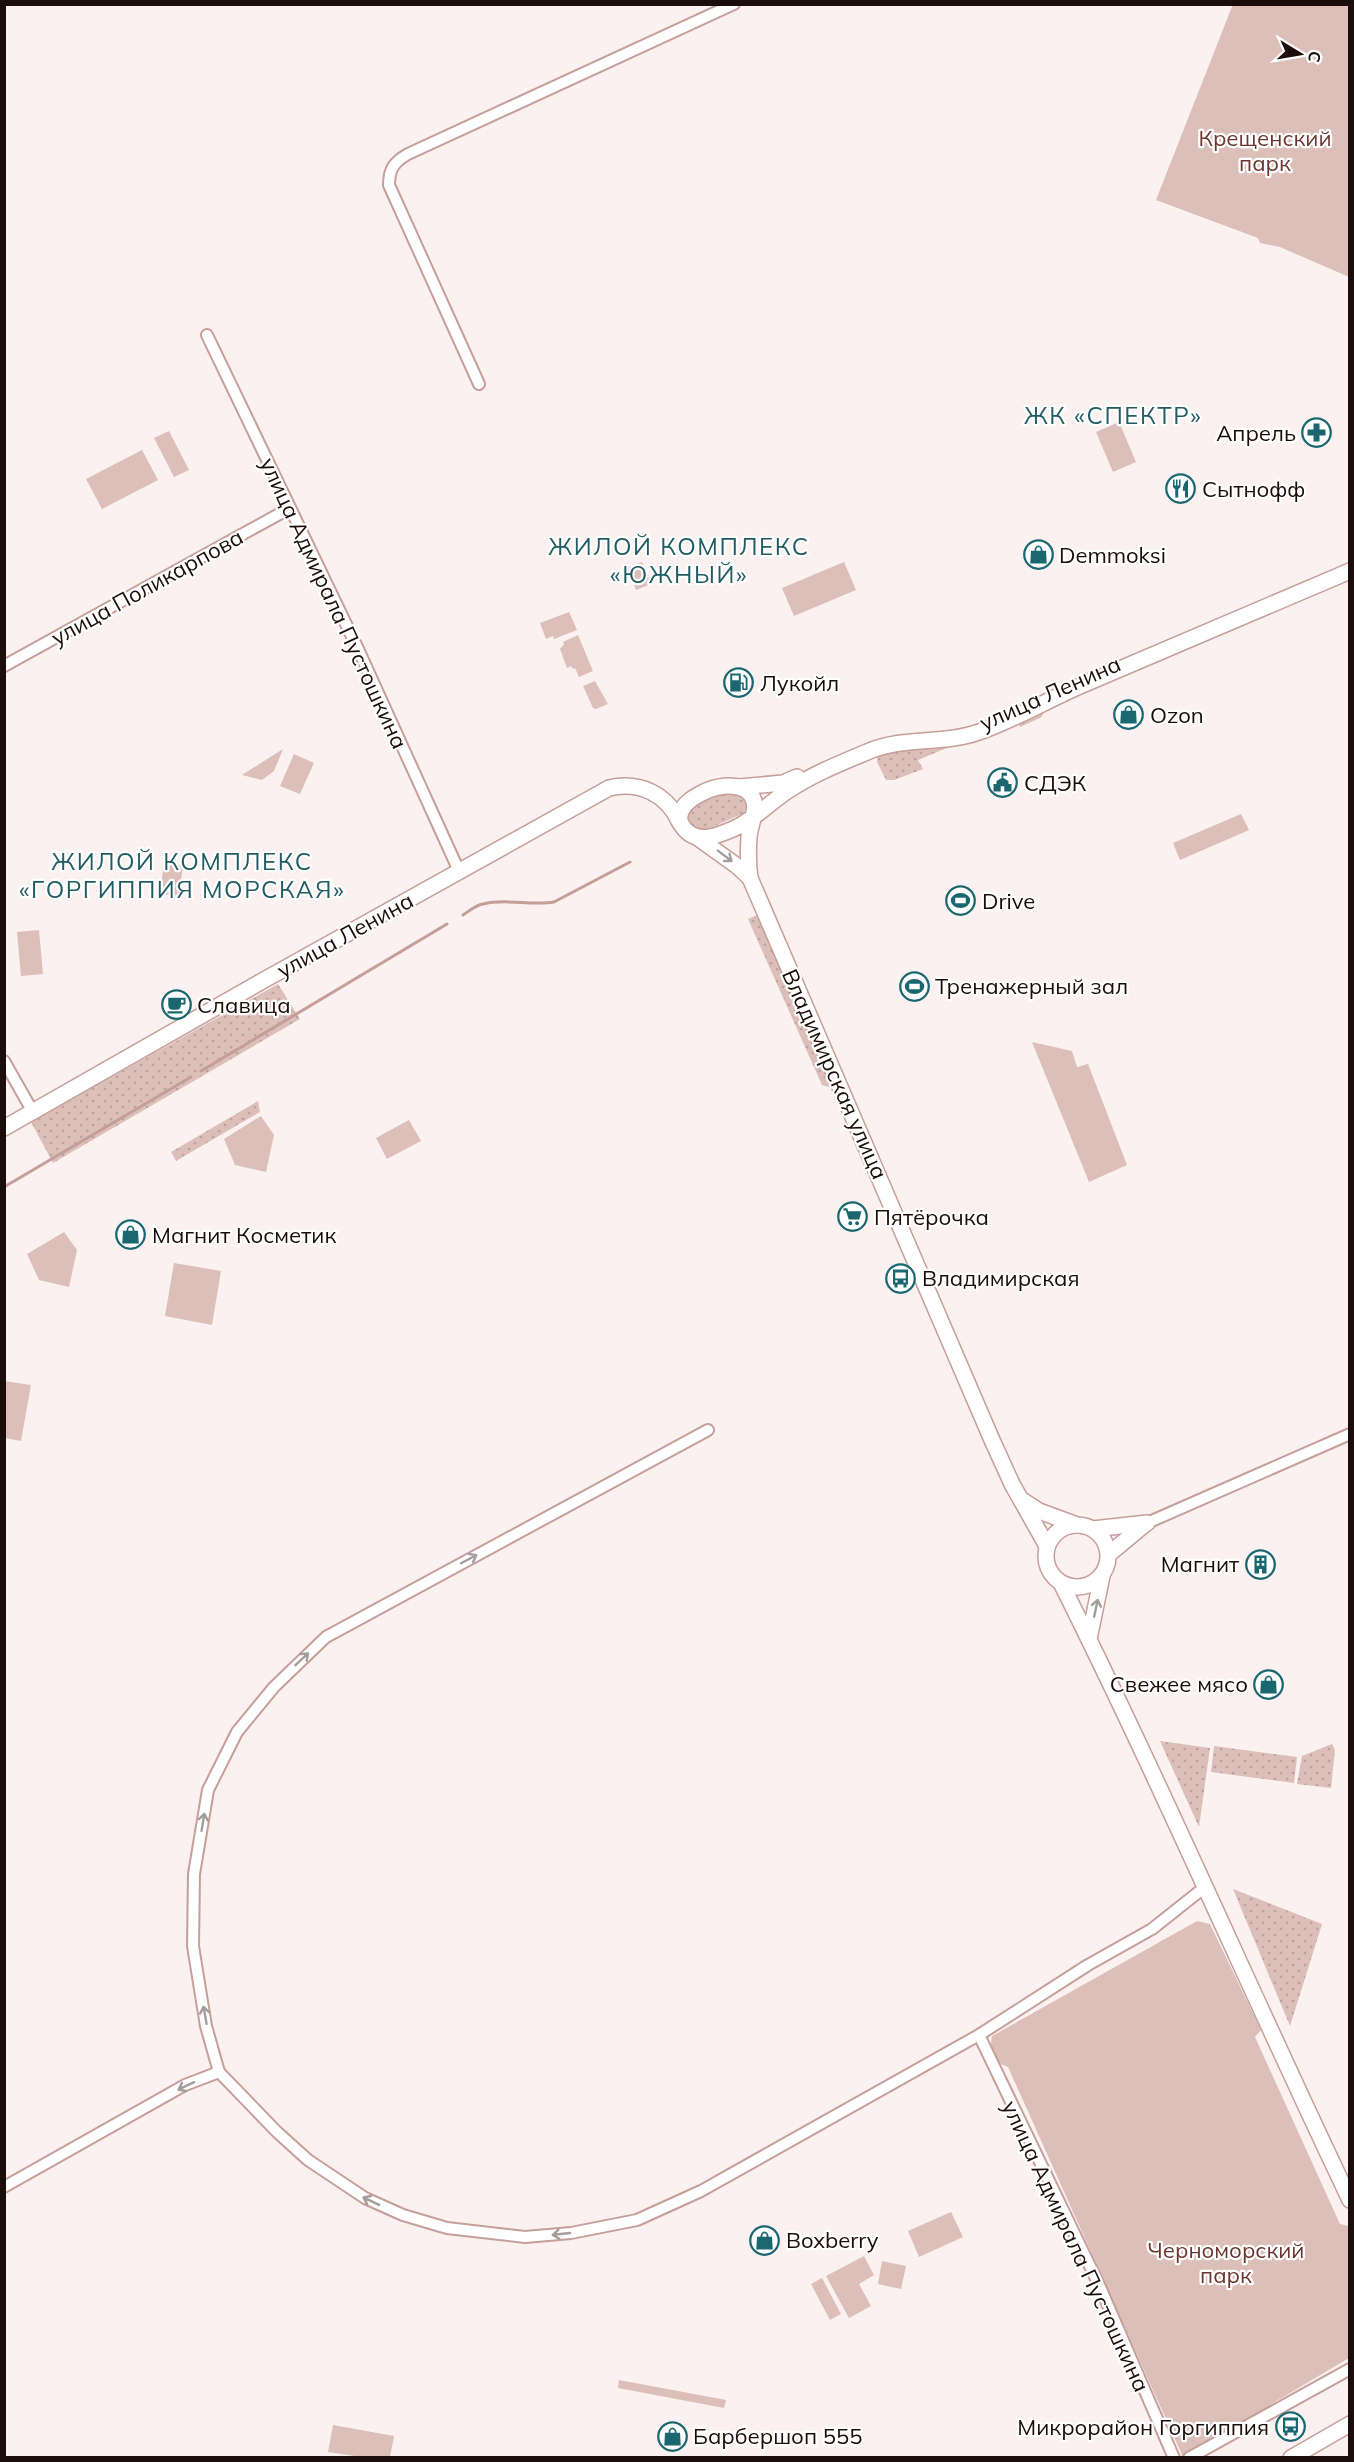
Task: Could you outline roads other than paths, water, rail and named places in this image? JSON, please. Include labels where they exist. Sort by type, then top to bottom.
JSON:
[{"type":"street","points":[[479,384],[389,185],[389,174],[393,165],[408,154],[734,4]]},
{"type":"street","name":"улица Адмирала Пустошкина","points":[[207,335],[358,649],[459,871]]},
{"type":"street","name":"улица Поликарпова","points":[[4,666],[290,508]]},
{"type":"street","name":"улица Ленина","points":[[739,787],[783,783],[878,743],[977,728],[1045,694],[1350,560]]},
{"type":"street","name":"улица Ленина","points":[[752,817],[800,783],[868,751],[899,742],[944,740],[979,732],[1040,703],[1350,571]]},
{"type":"street","name":"улица Ленина","points":[[4,1128],[609,788],[626,784],[644,789],[666,801]]},
{"type":"street","points":[[666,801],[679,801],[725,786],[739,787]]},
{"type":"street","name":"Владимирская улица","points":[[739,787],[749,792],[755,802],[748,858],[750,878],[992,1440],[1047,1546]]},
{"type":"street","points":[[680,823],[680,813],[693,797]]},
{"type":"street","name":"Владимирская улица","points":[[666,801],[687,832],[698,837],[750,878]]},
{"type":"street","points":[[698,837],[709,838],[723,833],[752,817]]},
{"type":"street","points":[[4,1061],[33,1112]]},
{"type":"street","points":[[708,1430],[326,1637],[274,1686],[237,1732],[208,1791],[194,1874],[193,1946],[206,2026],[219,2072],[277,2132],[308,2160],[365,2198],[403,2215],[447,2228],[525,2237],[572,2233],[637,2220],[701,2191],[979,2035],[1088,1965],[1152,1929],[1205,1887]]},
{"type":"street","points":[[1108,1554],[1147,1523],[1350,1434]]},
{"type":"street","points":[[1022,1500],[1039,1511],[1093,1529],[1147,1523]]},
{"type":"street","points":[[1077,1525],[1068,1526],[1055,1533],[1047,1546],[1045,1557],[1047,1568],[1053,1578],[1062,1585],[1076,1588],[1091,1585],[1102,1576]]},
{"type":"street","points":[[1089,1640],[1108,1554],[1106,1544],[1093,1529]]},
{"type":"street","points":[[1062,1585],[1184,1837],[1350,2200]]},
{"type":"street","name":"улица Адмирала Пустошкина","points":[[979,2035],[1100,2287],[1174,2457]]},
{"type":"street","points":[[4,2187],[185,2085],[219,2072]]},
{"type":"street","points":[[1189,2457],[1350,2369]]},
{"type":"street","points":[[1291,2457],[1350,2424]]},
{"type":"waterway","points":[[463,915],[478,906],[492,902],[554,902],[630,862]]},
{"type":"waterway","points":[[201,1071],[447,924]]},
{"type":"waterway","points":[[4,1187],[191,1077]]},
{"type":"place","name":"Апрель","points":[[1317,433]]},
{"type":"place","name":"Сытнофф","points":[[1181,489]]},
{"type":"place","name":"Demmoksi","points":[[1038,555]]},
{"type":"place","name":"Лукойл","points":[[739,683]]},
{"type":"place","name":"Ozon","points":[[1129,715]]},
{"type":"place","name":"СДЭК","points":[[1003,783]]},
{"type":"place","name":"Drive","points":[[961,901]]},
{"type":"place","name":"Тренажерный зал","points":[[914,986]]},
{"type":"place","name":"Славица","points":[[176,1005]]},
{"type":"place","name":"Пятёрочка","points":[[853,1217]]},
{"type":"place","name":"Магнит Косметик","points":[[131,1235]]},
{"type":"place","name":"Владимирская","points":[[901,1278]]},
{"type":"place","name":"Магнит","points":[[1260,1564]]},
{"type":"place","name":"Свежее мясо","points":[[1269,1684]]},
{"type":"place","name":"Boxberry","points":[[765,2240]]},
{"type":"place","name":"Микрорайон Горгиппия","points":[[1290,2427]]},
{"type":"place","name":"Барбершоп 555","points":[[672,2436]]},
{"type":"district","name":"ЖК «СПЕКТР»","points":[[1113,415]]},
{"type":"district","name":"ЖИЛОЙ КОМПЛЕКС «ЮЖНЫЙ»","points":[[679,560]]},
{"type":"district","name":"ЖИЛОЙ КОМПЛЕКС «ГОРГИППИЯ МОРСКАЯ»","points":[[182,875]]},
{"type":"park label","name":"Крещенский парк","points":[[1265,150]]},
{"type":"park label","name":"Черноморский парк","points":[[1226,2262]]}]
